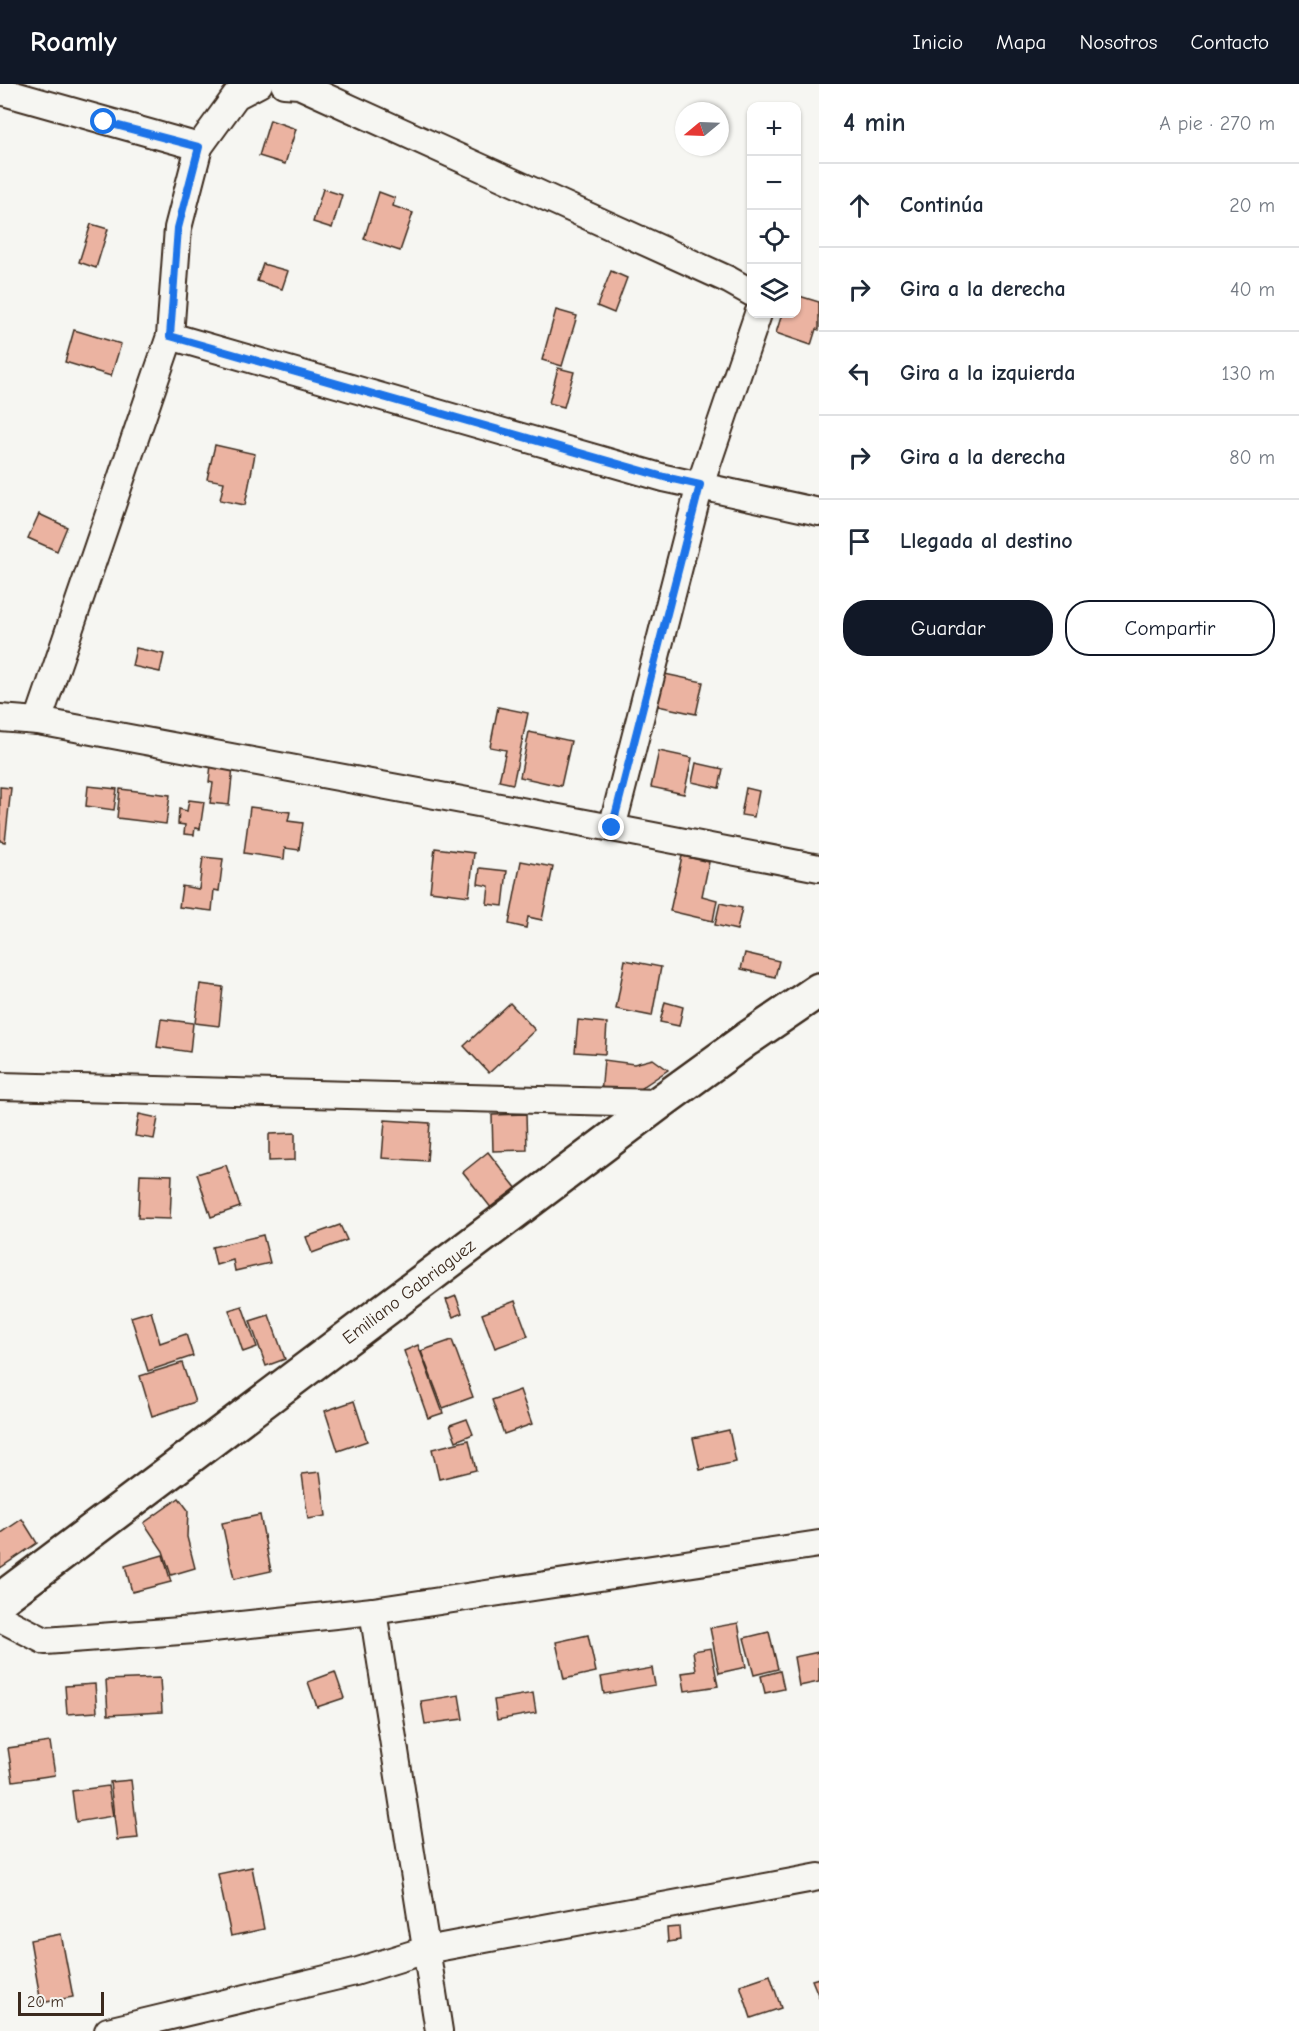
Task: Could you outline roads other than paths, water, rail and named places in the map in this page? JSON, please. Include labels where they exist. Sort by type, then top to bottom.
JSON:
[{"type":"main road","name":"Emiliano Gabriaguez","points":[[0,1600],[659,1103],[819,990]]},
{"type":"street","points":[[38,721],[170,336],[178,228],[199,147],[236,96],[259,84]]},
{"type":"street","points":[[284,84],[299,85],[718,275],[747,290]]},
{"type":"street","points":[[0,92],[199,147]]},
{"type":"street","points":[[612,828],[700,485],[757,318]]},
{"type":"street","points":[[170,336],[641,471],[819,512]]},
{"type":"street","points":[[0,718],[38,721],[819,868]]},
{"type":"street","points":[[0,1086],[659,1103]]},
{"type":"street","points":[[0,1618],[45,1641],[194,1630],[373,1611],[819,1544]]},
{"type":"street","points":[[373,1611],[439,2031]]},
{"type":"street","points":[[108,2031],[355,1972],[426,1950],[819,1877]]}]
